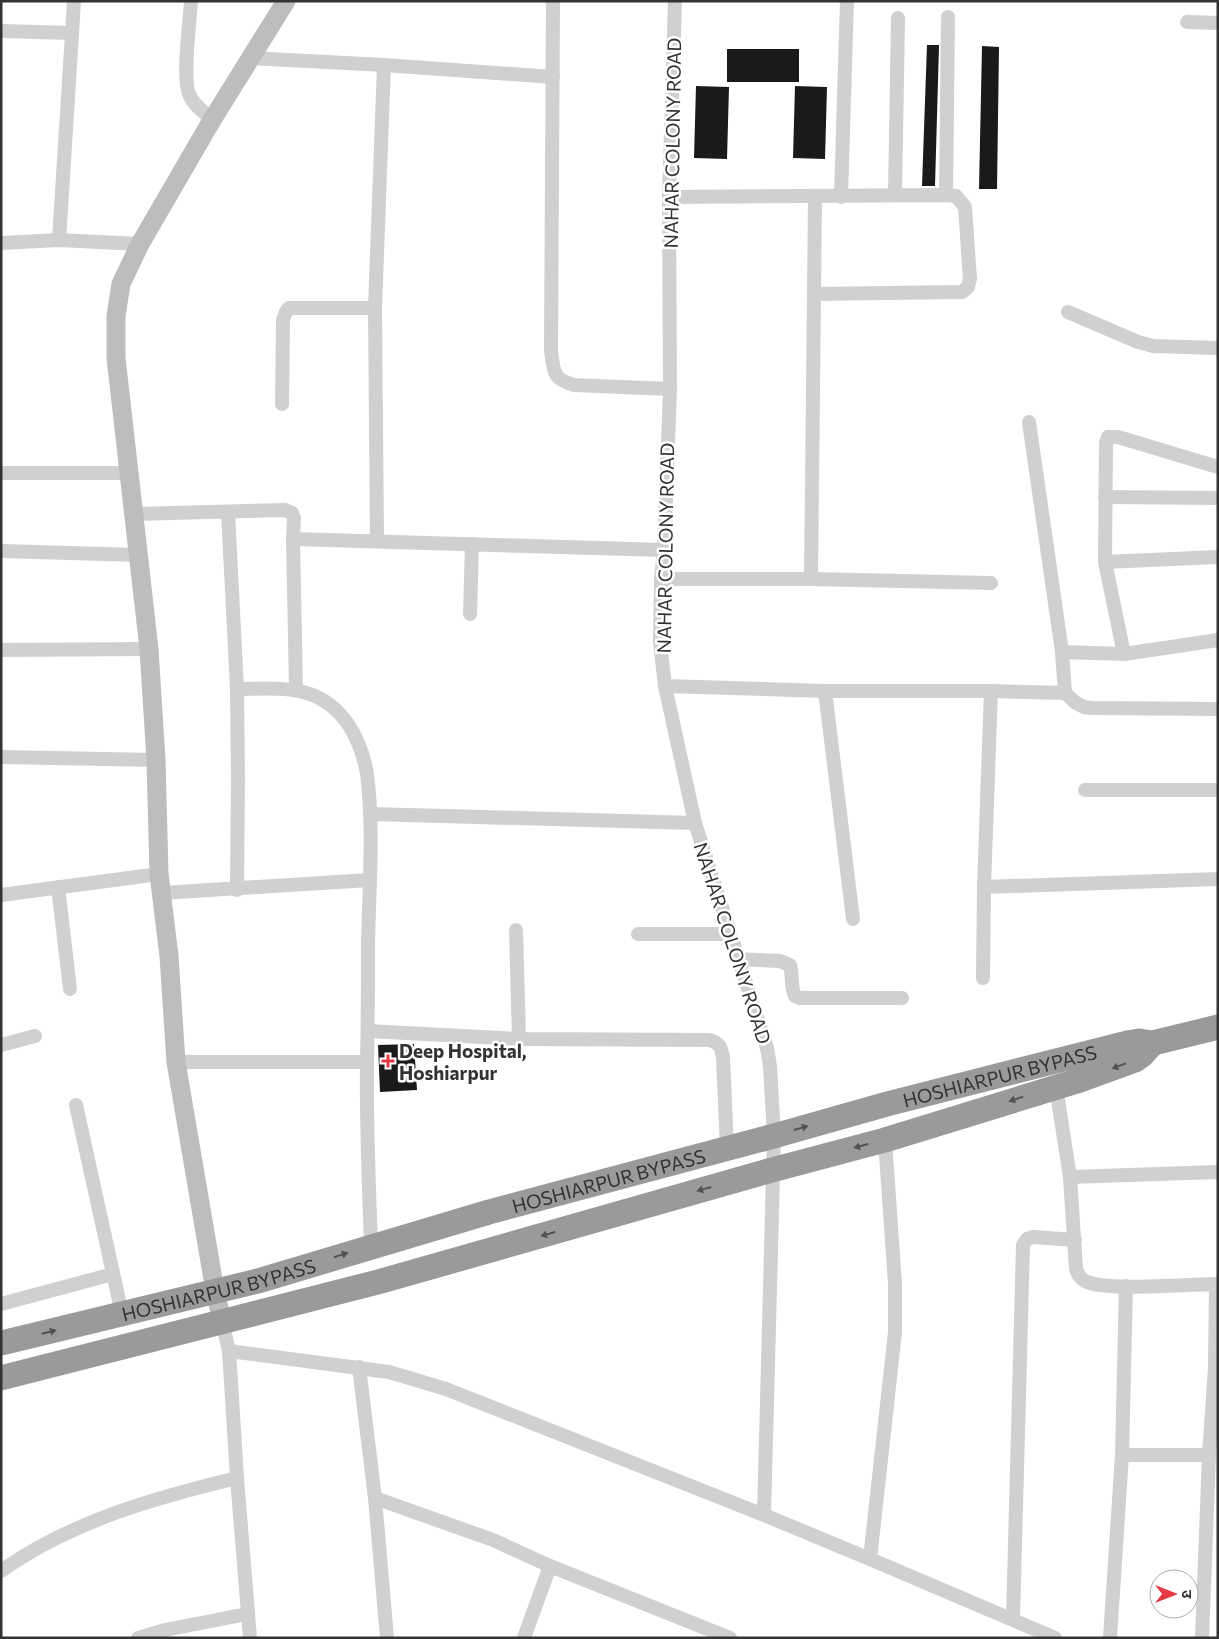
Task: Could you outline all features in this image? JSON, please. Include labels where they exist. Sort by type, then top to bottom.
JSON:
[{"type":"highway","name":"HOSHIARPUR BYPASS","points":[[1,1343],[258,1281],[489,1212],[727,1149],[887,1104],[1128,1043],[1139,1041],[1153,1043],[1218,1027]]},
{"type":"highway","points":[[1,1378],[378,1282],[772,1170],[885,1140],[1056,1087],[1135,1060],[1153,1043]]},
{"type":"street","points":[[59,240],[74,1]]},
{"type":"street","points":[[191,1],[187,70],[188,93],[194,103],[212,120]]},
{"type":"street","points":[[250,1638],[229,1351],[215,1292],[176,1062],[169,956],[159,874],[156,760],[149,649],[116,358],[116,316],[121,284],[140,244],[212,120],[286,1]]},
{"type":"street","points":[[553,1],[551,351],[554,372],[562,381],[574,385],[670,389]]},
{"type":"street","name":"NAHAR COLONY ROAD","points":[[676,1],[670,197],[670,389],[660,642],[664,686],[695,822],[767,1048],[770,1066],[774,1136],[764,1515]]},
{"type":"street","points":[[841,197],[847,1]]},
{"type":"street","points":[[946,195],[948,17]]},
{"type":"street","points":[[895,195],[898,18]]},
{"type":"street","points":[[1187,22],[1218,24]]},
{"type":"street","points":[[1,31],[72,33]]},
{"type":"street","points":[[251,58],[553,77]]},
{"type":"street","points":[[377,540],[375,308],[384,65]]},
{"type":"street","points":[[670,197],[946,195],[956,196],[965,207],[970,278],[968,287],[962,292],[814,294]]},
{"type":"street","points":[[810,580],[815,196]]},
{"type":"street","points":[[1,243],[59,240],[140,244]]},
{"type":"street","points":[[282,404],[283,320],[289,308],[375,308]]},
{"type":"street","points":[[1068,312],[1138,342],[1153,346],[1218,348]]},
{"type":"street","points":[[1029,422],[1062,652],[1065,693]]},
{"type":"street","points":[[1124,654],[1105,562],[1106,442],[1108,437],[1118,437],[1218,467]]},
{"type":"street","points":[[1,473],[129,473]]},
{"type":"street","points":[[1105,497],[1218,498]]},
{"type":"street","points":[[134,514],[289,511],[292,513],[294,518],[296,689]]},
{"type":"street","points":[[228,512],[237,689],[237,890]]},
{"type":"street","points":[[293,538],[664,550]]},
{"type":"street","points":[[470,614],[472,544]]},
{"type":"street","points":[[1,551],[139,555]]},
{"type":"street","points":[[1105,562],[1218,557]]},
{"type":"street","points":[[661,580],[810,580],[991,584]]},
{"type":"street","points":[[1062,652],[1124,654],[1218,640]]},
{"type":"street","points":[[1,650],[149,649]]},
{"type":"street","points":[[664,686],[825,691],[1065,693],[1076,703],[1092,708],[1218,709]]},
{"type":"street","points":[[237,689],[296,689],[322,699],[340,713],[353,732],[362,752],[367,772],[370,814],[367,1062],[371,1246]]},
{"type":"street","points":[[825,691],[854,919]]},
{"type":"street","points":[[982,978],[991,691]]},
{"type":"street","points":[[1,758],[156,760]]},
{"type":"street","points":[[1085,790],[1218,790]]},
{"type":"street","points":[[370,814],[695,822]]},
{"type":"street","points":[[1,895],[159,874]]},
{"type":"street","points":[[984,887],[1218,879]]},
{"type":"street","points":[[162,893],[237,890],[369,880]]},
{"type":"street","points":[[58,887],[70,989]]},
{"type":"street","points":[[516,930],[519,1038]]},
{"type":"street","points":[[638,934],[730,934]]},
{"type":"street","points":[[738,959],[780,962],[790,965],[793,990],[795,996],[800,998],[902,998]]},
{"type":"street","points":[[368,1031],[519,1038],[709,1040],[716,1042],[721,1046],[723,1057],[727,1149]]},
{"type":"street","points":[[1,1045],[34,1036]]},
{"type":"street","points":[[176,1062],[367,1062]]},
{"type":"street","points":[[1056,1087],[1070,1177],[1076,1269],[1079,1277],[1086,1282],[1126,1286],[1217,1284],[1216,1368],[1209,1455],[1202,1638]]},
{"type":"street","points":[[76,1105],[122,1314]]},
{"type":"street","points":[[870,1558],[895,1332],[895,1284],[885,1140]]},
{"type":"street","points":[[1070,1177],[1218,1172]]},
{"type":"street","points":[[1013,1619],[1023,1246],[1027,1239],[1033,1237],[1075,1240]]},
{"type":"street","points":[[1,1304],[114,1274]]},
{"type":"street","points":[[1110,1638],[1122,1455],[1126,1286]]},
{"type":"street","points":[[229,1351],[359,1367],[413,1378],[446,1389],[870,1558],[1054,1638]]},
{"type":"street","points":[[359,1367],[375,1498],[387,1638]]},
{"type":"street","points":[[1122,1455],[1209,1455]]},
{"type":"street","points":[[1,1571],[32,1551],[78,1527],[121,1510],[237,1478]]},
{"type":"street","points":[[375,1498],[493,1540],[550,1566],[730,1638]]},
{"type":"street","points":[[524,1638],[550,1566]]},
{"type":"street","points":[[138,1638],[165,1630],[247,1614]]},
{"type":"building","points":[[927,45],[939,45],[935,186],[922,186]]},
{"type":"building","points":[[982,46],[999,47],[997,189],[979,189]]},
{"type":"building","points":[[727,49],[799,49],[799,82],[727,82]]},
{"type":"building","points":[[696,86],[729,87],[727,159],[694,158]]},
{"type":"building","points":[[795,86],[827,87],[825,159],[793,158]]},
{"type":"building","points":[[414,1044],[417,1090],[380,1092],[378,1045]]},
{"type":"place","name":"Deep Hospital, Hoshiarpur","points":[[388,1061]]}]
